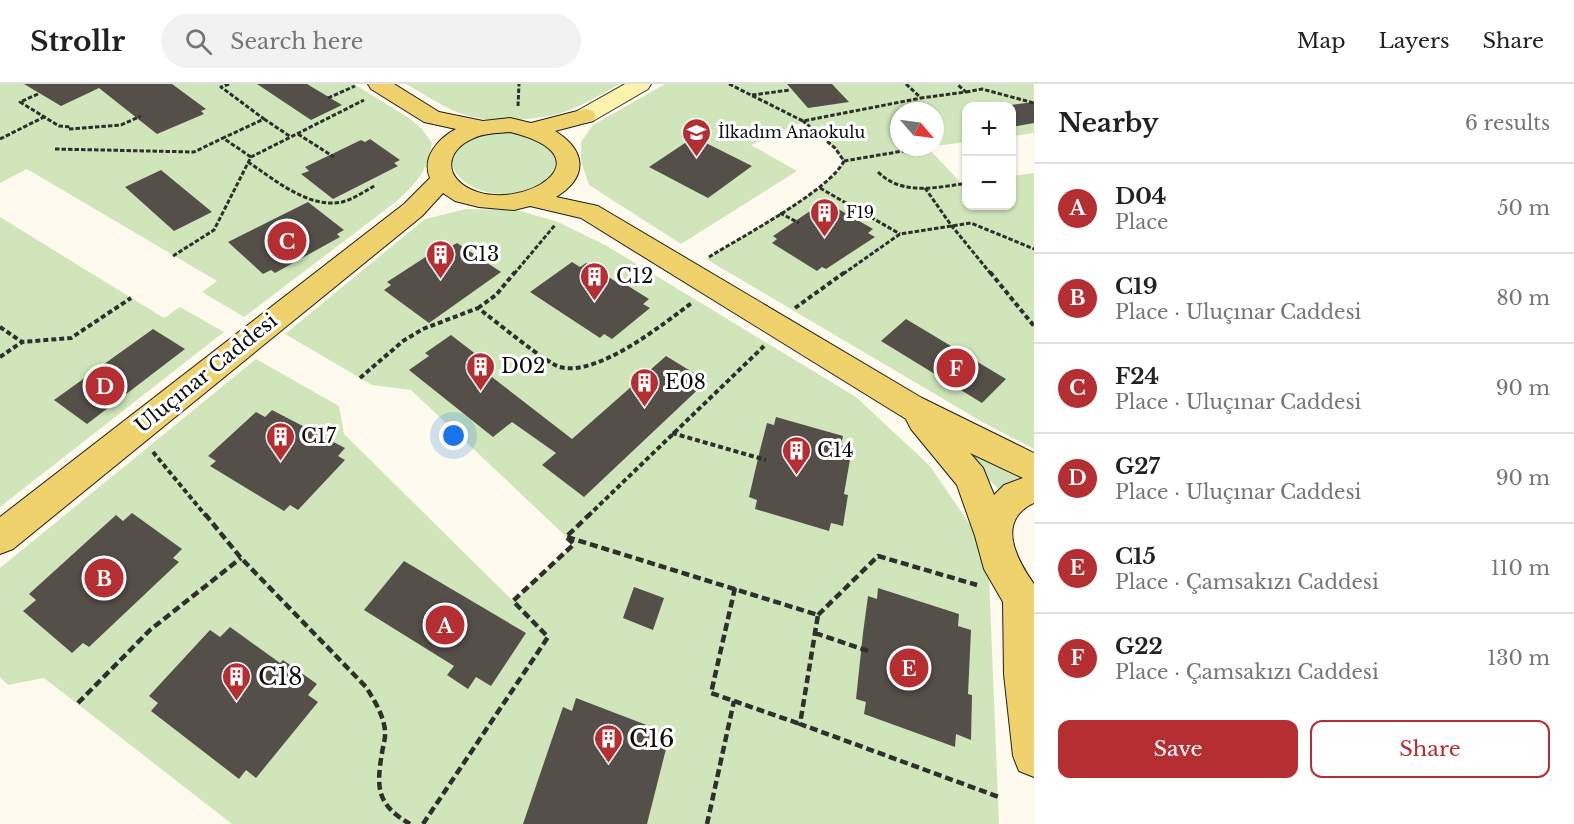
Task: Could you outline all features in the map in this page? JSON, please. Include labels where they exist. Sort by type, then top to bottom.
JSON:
[{"type":"main road","points":[[376,90],[432,117],[478,127],[510,125],[536,129],[561,142],[569,158],[570,167],[565,179],[551,191],[532,199]]},
{"type":"main road","points":[[536,129],[585,116]]},
{"type":"main road","points":[[561,142],[585,116]]},
{"type":"main road","points":[[432,117],[450,143]]},
{"type":"main road","points":[[464,196],[442,179],[438,170],[441,156],[450,143],[478,127]]},
{"type":"main road","points":[[413,210],[442,179]]},
{"type":"main road","points":[[565,179],[589,212]]},
{"type":"main road","points":[[413,210],[464,196],[496,202],[532,199],[589,212],[911,407],[997,452],[1034,468]]},
{"type":"main road","name":"Uluçınar Caddesi","points":[[0,538],[413,210]]},
{"type":"main road","points":[[911,407],[971,478],[993,536],[1002,569],[1028,603],[1024,674],[1034,756]]},
{"type":"main road","points":[[993,536],[1005,504],[1025,491],[1034,489]]},
{"type":"street","points":[[585,116],[640,84]]},
{"type":"path","points":[[216,84],[291,137]]},
{"type":"path","points":[[221,87],[229,84]]},
{"type":"path","points":[[518,107],[519,84]]},
{"type":"path","points":[[729,84],[803,121],[836,148],[843,161]]},
{"type":"path","points":[[906,84],[921,98]]},
{"type":"path","points":[[957,84],[966,92]]},
{"type":"path","points":[[328,98],[356,85]]},
{"type":"path","points":[[803,121],[921,98],[982,89],[1034,103]]},
{"type":"path","points":[[173,256],[214,230],[250,157],[298,134],[376,90]]},
{"type":"path","points":[[750,95],[790,90]]},
{"type":"path","points":[[38,94],[20,102],[59,126],[70,128],[121,125],[141,116]]},
{"type":"path","points":[[0,139],[44,117]]},
{"type":"path","points":[[55,149],[194,152],[264,119]]},
{"type":"path","points":[[298,134],[334,157]]},
{"type":"path","points":[[223,138],[250,157]]},
{"type":"path","points":[[843,161],[890,153]]},
{"type":"path","points":[[706,259],[820,188],[839,171],[843,161]]},
{"type":"path","points":[[248,162],[311,200],[323,203],[341,203],[375,185]]},
{"type":"path","points":[[878,172],[882,178],[895,183],[925,188],[962,184]]},
{"type":"path","points":[[820,188],[900,234]]},
{"type":"path","points":[[925,188],[951,225],[1032,319],[1034,326]]},
{"type":"path","points":[[780,213],[799,223]]},
{"type":"path","points":[[360,378],[403,340],[423,329],[478,308],[496,295],[558,222]]},
{"type":"path","points":[[792,310],[900,234],[971,223],[1034,249]]},
{"type":"path","points":[[0,357],[22,342],[71,338],[130,298]]},
{"type":"path","points":[[478,308],[558,367],[578,369],[627,349],[696,300]]},
{"type":"path","points":[[0,327],[22,342]]},
{"type":"path","points":[[767,343],[566,537],[818,615]]},
{"type":"path","points":[[672,434],[766,460]]},
{"type":"path","points":[[148,447],[241,558],[366,687],[380,709],[386,733],[378,776],[381,797],[391,814],[410,824]]},
{"type":"path","points":[[423,824],[548,637],[513,602],[577,542]]},
{"type":"path","points":[[800,724],[818,615],[878,556],[978,586]]},
{"type":"path","points":[[78,703],[150,630],[241,558]]},
{"type":"path","points":[[735,588],[711,693],[999,797]]},
{"type":"path","points":[[815,633],[871,652]]},
{"type":"path","points":[[707,824],[734,701]]},
{"type":"green space","points":[[0,84],[354,84],[409,118],[422,129],[432,143],[424,169],[411,188],[397,201],[244,317],[202,292],[217,281],[27,169],[0,183]]},
{"type":"green space","points":[[406,84],[620,84],[561,113],[531,119],[508,120],[478,118],[459,113]]},
{"type":"green space","points":[[665,84],[1034,84],[1034,133],[1016,135],[1016,102],[962,102],[962,143],[944,145],[944,102],[890,102],[890,156],[936,156],[962,184],[962,210],[1016,210],[1016,175],[1034,173],[1034,449],[984,423],[706,259],[820,188],[839,171],[843,161],[835,148],[803,122],[751,145],[797,171],[681,244],[589,185],[581,161],[581,142],[593,125]]},
{"type":"green space","points":[[501,132],[526,136],[550,148],[556,162],[555,169],[548,179],[518,193],[495,193],[475,188],[460,177],[452,165],[455,151],[471,140]]},
{"type":"green space","points":[[466,209],[517,210],[558,222],[607,246],[856,397],[930,466],[988,551],[999,824],[232,824],[44,678],[8,685],[0,677],[0,568],[256,359],[339,406],[344,434],[513,601],[574,544],[411,390],[372,385],[285,334],[425,219]]},
{"type":"green space","points":[[0,217],[164,318],[180,307],[224,332],[0,507]]},
{"type":"green space","points":[[936,425],[1032,478],[1005,496]]},
{"type":"building","points":[[24,84],[172,84],[206,109],[201,111],[204,114],[157,134],[99,88],[61,106]]},
{"type":"building","points":[[257,84],[307,84],[342,105],[311,120]]},
{"type":"building","points":[[787,84],[832,84],[849,102],[808,108]]},
{"type":"building","points":[[1034,102],[1034,123],[1016,126],[1016,104]]},
{"type":"building","points":[[694,137],[752,166],[708,198],[649,167]]},
{"type":"building","points":[[370,139],[400,160],[394,163],[398,166],[333,199],[301,174],[309,171],[305,167],[361,140],[365,142]]},
{"type":"building","points":[[161,170],[212,212],[174,231],[125,187]]},
{"type":"building","points":[[308,202],[344,230],[337,234],[340,237],[275,273],[271,270],[263,274],[228,242]]},
{"type":"building","name":"F19","points":[[828,203],[873,229],[868,233],[875,237],[826,269],[822,267],[817,271],[772,243],[777,239],[773,236],[819,205],[823,207]]},
{"type":"building","name":"C13","points":[[457,243],[501,272],[429,323],[384,290],[391,285],[387,282],[424,258],[446,244],[450,247]]},
{"type":"building","name":"C12","points":[[572,262],[580,267],[586,263],[623,286],[625,284],[649,299],[643,304],[650,308],[612,339],[604,334],[600,338],[530,292]]},
{"type":"building","points":[[906,319],[1006,379],[982,403],[881,341]]},
{"type":"building","points":[[153,329],[185,349],[87,424],[54,400]]},
{"type":"building","points":[[451,335],[477,355],[470,360],[572,439],[666,356],[707,381],[584,497],[542,465],[556,453],[512,422],[493,437],[409,370],[429,356],[425,353]]},
{"type":"building","name":"C17","points":[[272,410],[345,448],[338,456],[345,460],[298,510],[290,505],[284,511],[210,466],[216,461],[208,456],[256,412],[265,417]]},
{"type":"building","name":"C14","points":[[776,417],[843,436],[841,445],[852,448],[844,494],[848,495],[843,526],[831,523],[829,531],[755,509],[757,500],[749,497],[767,423],[774,425]]},
{"type":"building","points":[[132,513],[182,549],[173,558],[179,562],[89,647],[83,643],[72,653],[23,611],[36,600],[29,594],[116,515],[123,521]]},
{"type":"building","points":[[404,561],[526,633],[491,686],[476,677],[468,689],[447,675],[454,666],[364,610]]},
{"type":"building","points":[[634,587],[664,598],[653,630],[623,618]]},
{"type":"building","points":[[878,588],[959,614],[958,626],[971,630],[968,694],[972,695],[971,740],[956,734],[955,747],[864,714],[866,702],[856,699],[863,633],[868,596],[877,599]]},
{"type":"building","name":"C18","points":[[230,627],[280,663],[283,660],[317,684],[308,695],[318,702],[256,778],[246,770],[239,779],[151,711],[158,703],[149,696],[210,630],[220,637]]},
{"type":"building","name":"C16","points":[[576,698],[657,729],[652,744],[666,749],[647,824],[523,824],[563,707],[572,711]]},
{"type":"place","name":"İlkadım Anaokulu","points":[[697,158]]},
{"type":"place","name":"F19","points":[[825,238]]},
{"type":"place","name":"F24","points":[[287,241]]},
{"type":"place","name":"C13","points":[[441,280]]},
{"type":"place","name":"C12","points":[[595,302]]},
{"type":"place","name":"G22","points":[[956,368]]},
{"type":"place","name":"G27","points":[[105,386]]},
{"type":"place","name":"D02","points":[[480,392]]},
{"type":"place","name":"E08","points":[[644,408]]},
{"type":"place","name":"C17","points":[[280,462]]},
{"type":"place","name":"C14","points":[[796,476]]},
{"type":"place","name":"C19","points":[[104,578]]},
{"type":"place","name":"D04","points":[[445,625]]},
{"type":"place","name":"C15","points":[[909,668]]},
{"type":"place","name":"C18","points":[[237,702]]},
{"type":"place","name":"C16","points":[[608,764]]}]
